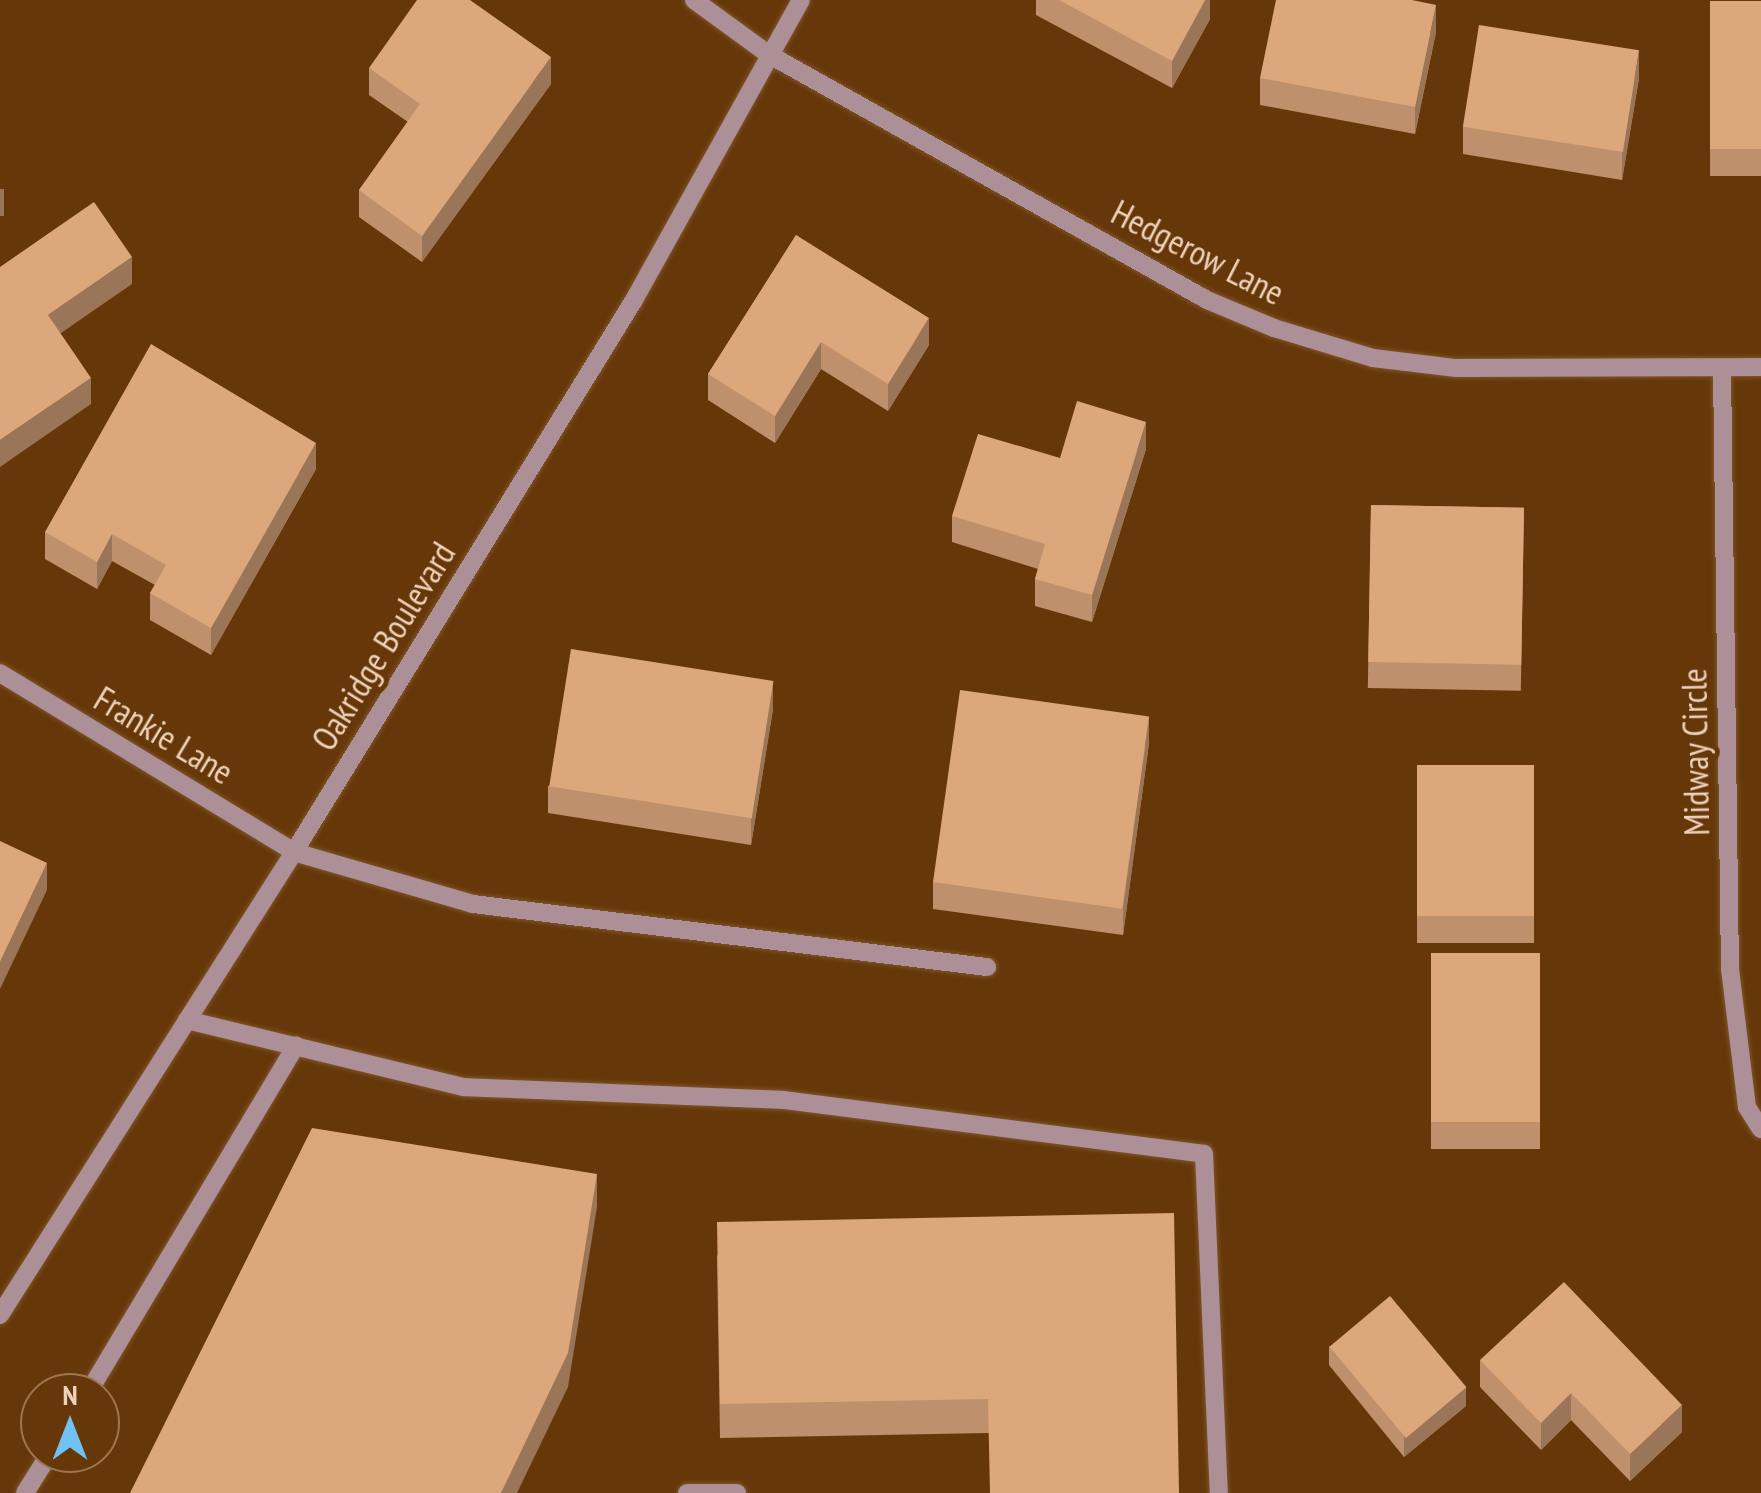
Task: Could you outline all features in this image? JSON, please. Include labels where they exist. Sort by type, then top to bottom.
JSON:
[{"type":"street","name":"Hedgerow Lane","points":[[694,0],[768,54],[1207,300],[1274,328],[1373,358],[1456,368],[1761,367]]},
{"type":"street","name":"Oakridge Boulevard","points":[[0,1314],[294,852],[634,300],[801,0]]},
{"type":"street","name":"Midway Circle","points":[[1722,368],[1730,970],[1747,1108],[1761,1129]]},
{"type":"street","name":"Frankie Lane","points":[[0,673],[294,852],[474,904],[987,968]]},
{"type":"street","points":[[187,1020],[464,1087],[784,1100],[1204,1154],[1219,1493]]},
{"type":"street","points":[[100,1373],[296,1046]]},
{"type":"street","points":[[687,1493],[737,1493]]},
{"type":"building","points":[[417,0],[470,0],[551,57],[422,236],[359,190],[420,104],[369,68]]},
{"type":"building","points":[[1059,0],[1205,0],[1172,61]]},
{"type":"building","points":[[1276,0],[1412,0],[1436,5],[1415,107],[1260,78]]},
{"type":"building","points":[[1710,1],[1761,1],[1761,149],[1710,149]]},
{"type":"building","points":[[1479,25],[1639,50],[1623,152],[1463,127]]},
{"type":"building","points":[[94,202],[132,257],[48,315],[91,378],[0,440],[0,267]]},
{"type":"building","points":[[796,235],[929,318],[888,384],[821,342],[775,416],[708,374]]},
{"type":"building","points":[[151,344],[316,443],[211,628],[150,593],[166,565],[112,534],[97,562],[45,532]]},
{"type":"building","points":[[1077,401],[1146,422],[1092,595],[1035,579],[1045,544],[952,516],[978,434],[1060,458]]},
{"type":"building","points":[[1371,505],[1524,508],[1521,665],[1368,662]]},
{"type":"building","points":[[571,649],[773,681],[752,818],[549,786]]},
{"type":"building","points":[[960,690],[1149,717],[1122,909],[933,882]]},
{"type":"building","points":[[1417,765],[1534,765],[1534,916],[1417,916]]},
{"type":"building","points":[[0,841],[47,863],[0,962]]},
{"type":"building","points":[[1431,953],[1540,953],[1540,1122],[1431,1122]]},
{"type":"building","points":[[312,1128],[597,1174],[568,1353],[501,1493],[130,1493]]},
{"type":"building","points":[[1174,1213],[1179,1493],[990,1493],[988,1399],[720,1404],[717,1222]]},
{"type":"building","points":[[1564,1282],[1682,1405],[1630,1454],[1571,1393],[1541,1423],[1480,1360]]},
{"type":"building","points":[[1390,1296],[1466,1387],[1406,1438],[1329,1347]]}]
